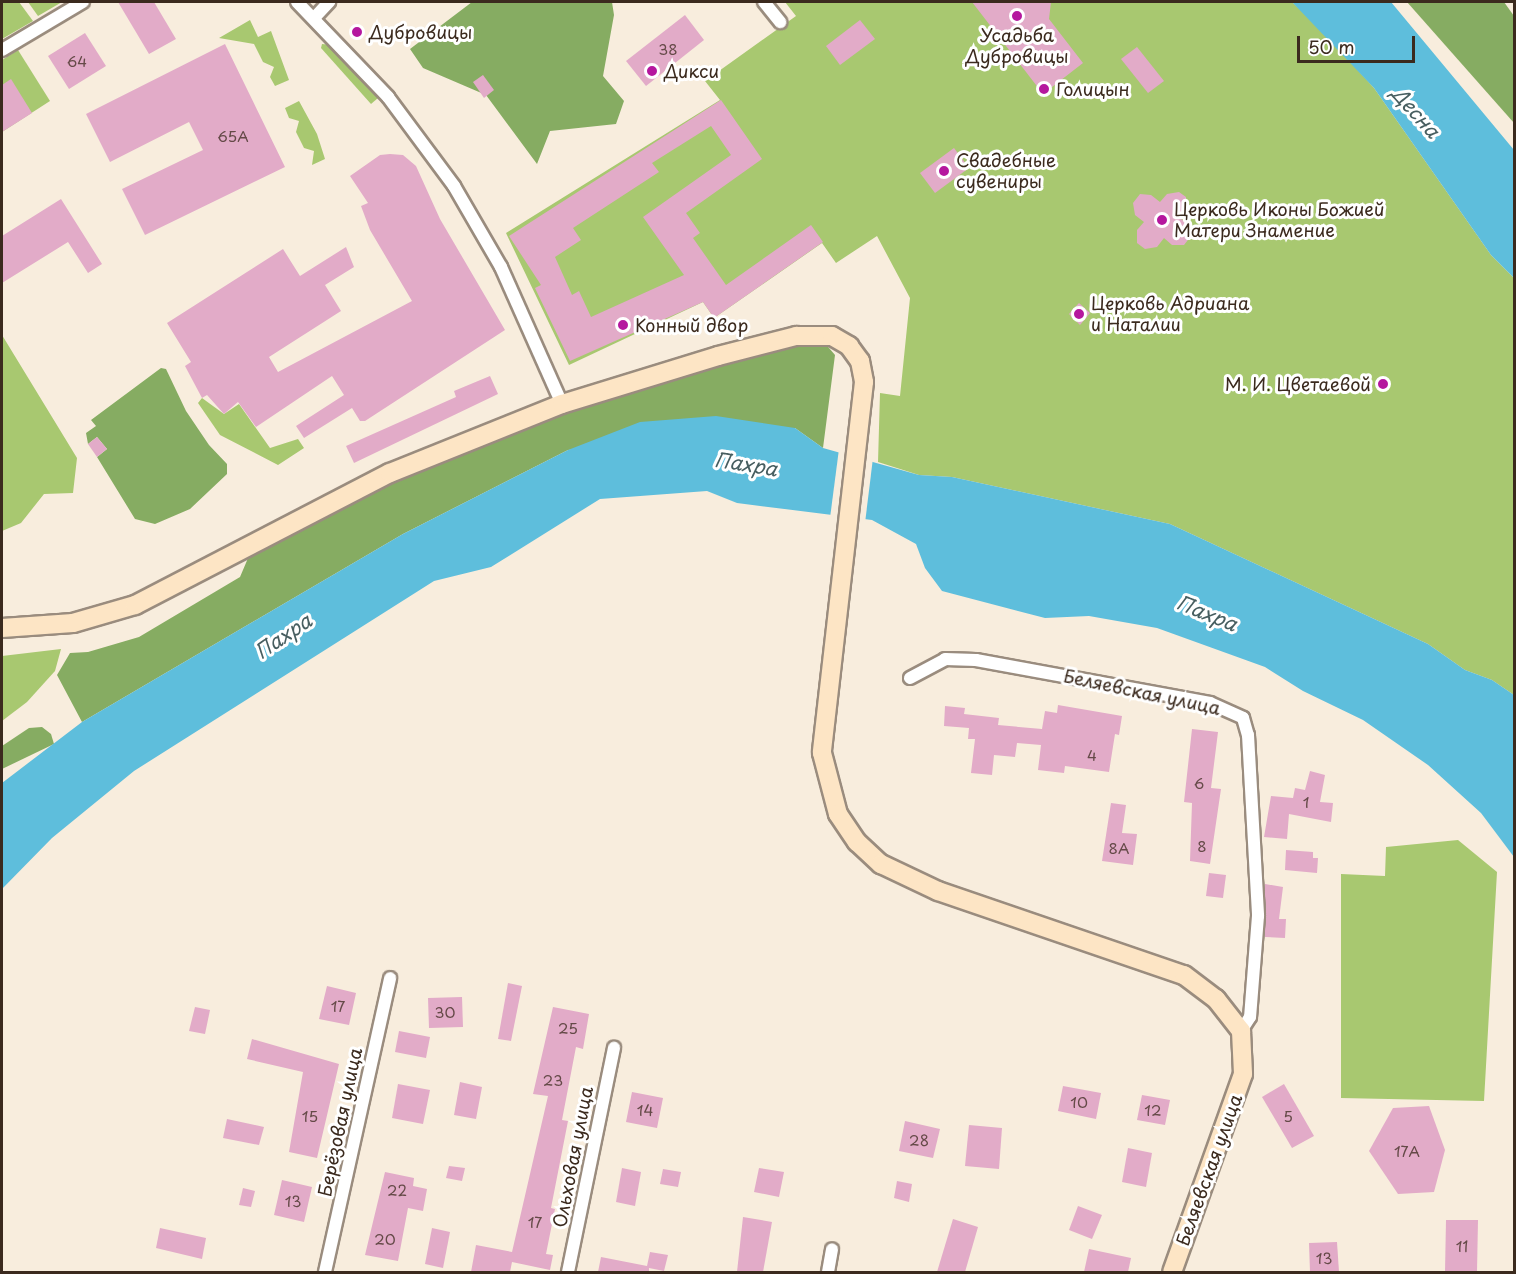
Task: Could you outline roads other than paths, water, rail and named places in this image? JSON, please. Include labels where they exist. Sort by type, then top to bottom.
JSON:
[{"type":"main road","points":[[2,628],[73,623],[135,605],[390,472],[562,404],[718,356],[817,334],[832,336],[849,346],[860,361],[864,390],[822,753],[828,784],[838,814],[857,842],[881,864],[938,891],[1184,975],[1216,999],[1241,1031]]},
{"type":"main road","name":"Беляевская улица","points":[[1172,1272],[1243,1074],[1241,1031]]},
{"type":"street","points":[[2,50],[83,2]]},
{"type":"street","points":[[297,2],[315,17],[388,97],[454,186],[510,286],[562,404]]},
{"type":"street","points":[[315,17],[329,2]]},
{"type":"street","points":[[764,2],[780,22]]},
{"type":"street","name":"Беляевская улица","points":[[910,678],[945,659],[976,660],[1210,703],[1243,718],[1248,735],[1258,916],[1250,1017],[1241,1031]]},
{"type":"street","name":"Берёзовая улица","points":[[325,1272],[390,978]]},
{"type":"street","name":"Ольховая улица","points":[[568,1272],[614,1048]]},
{"type":"street","points":[[828,1272],[832,1249]]},
{"type":"water","name":"Десна","points":[[1292,2],[1391,2],[1514,150],[1514,278],[1491,255],[1374,88]]},
{"type":"water","name":"Пахра","points":[[716,416],[795,428],[823,448],[919,475],[952,477],[1170,524],[1428,644],[1465,670],[1492,680],[1514,695],[1514,857],[1481,813],[1428,765],[1363,720],[1303,691],[1265,667],[1157,628],[1089,616],[1045,618],[942,591],[925,568],[916,544],[872,520],[737,503],[707,491],[600,499],[491,567],[434,581],[134,771],[52,838],[2,889],[2,783],[82,722],[403,534],[568,450],[640,422]]},
{"type":"place","name":"Усадьба Дубровицы","points":[[1017,16]]},
{"type":"place","name":"Дубровицы","points":[[357,32]]},
{"type":"place","name":"Дикси","points":[[652,71]]},
{"type":"place","name":"Голицын","points":[[1044,89]]},
{"type":"place","name":"Свадебные сувениры","points":[[944,171]]},
{"type":"place","name":"Церковь Иконы Божией Матери Знамение","points":[[1162,220]]},
{"type":"place","name":"Церковь Адриана и Наталии","points":[[1079,314]]},
{"type":"place","name":"Конный двор","points":[[623,325]]},
{"type":"place","name":"М. И. Цветаевой","points":[[1383,384]]}]
